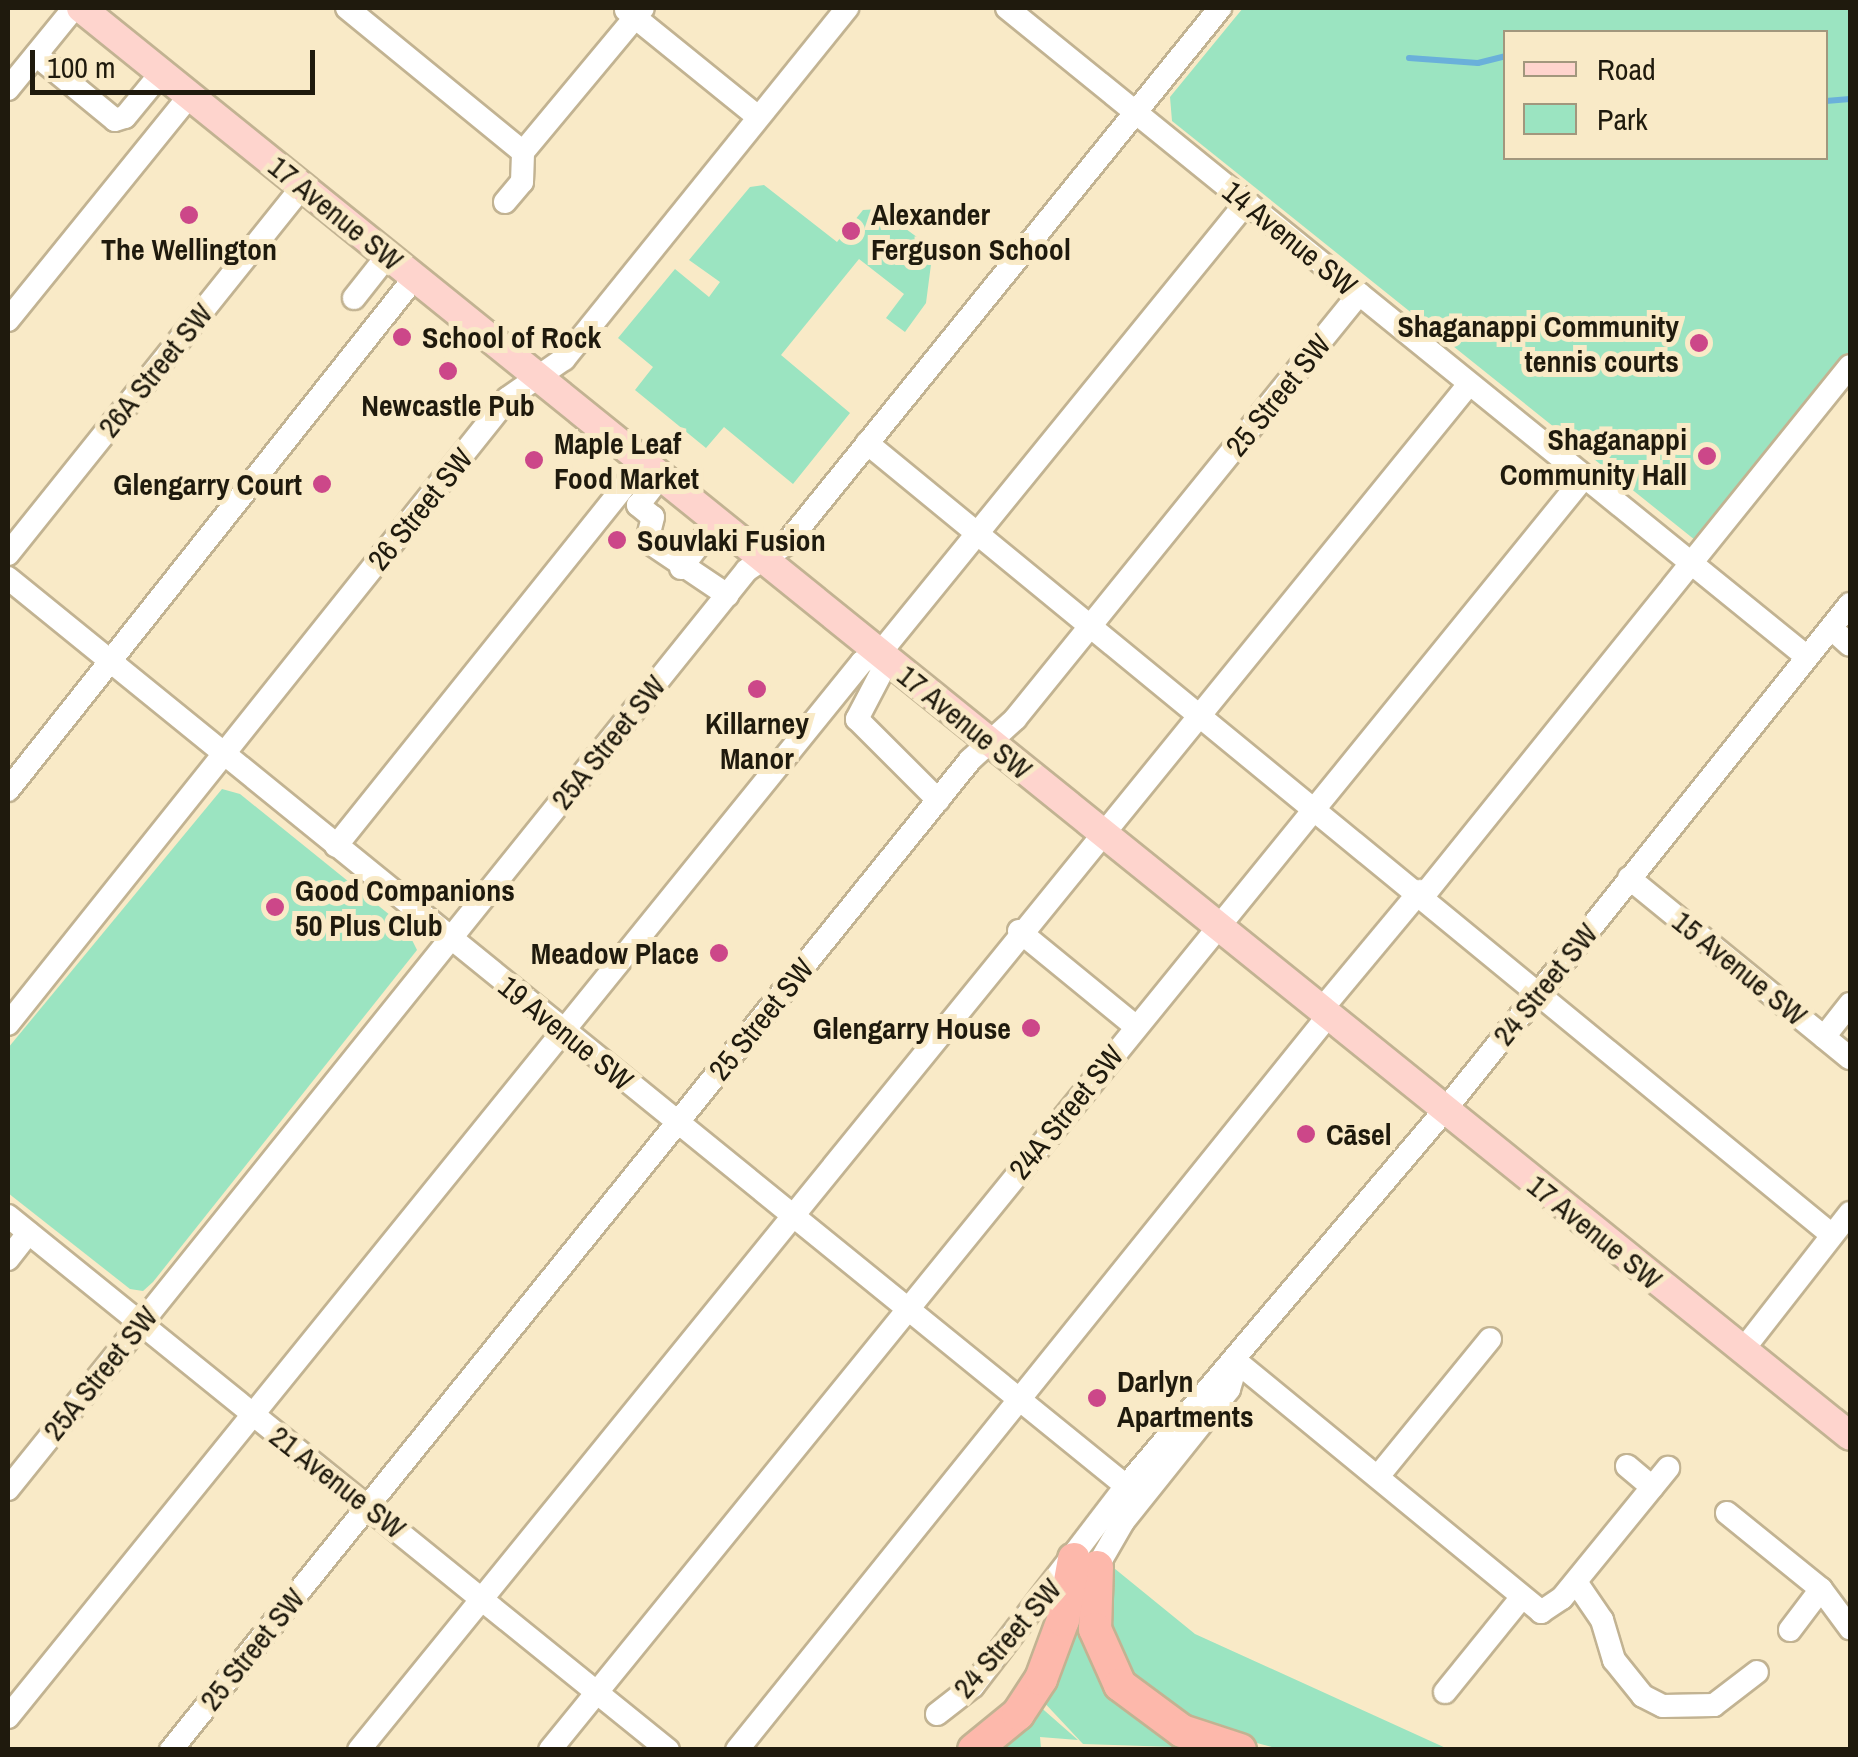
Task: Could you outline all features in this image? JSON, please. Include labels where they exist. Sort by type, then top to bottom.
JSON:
[{"type":"highway","points":[[974,1750],[1018,1714],[1041,1679],[1085,1563]]},
{"type":"highway","points":[[1085,1563],[1095,1628],[1120,1685],[1159,1718],[1240,1750]]},
{"type":"main road","name":"17 Avenue SW","points":[[78,8],[190,94],[1850,1436]]},
{"type":"street","points":[[9,84],[78,8]]},
{"type":"street","points":[[347,8],[523,152]]},
{"type":"street","name":"26 Street SW","points":[[8,1024],[508,398],[564,358],[847,8]]},
{"type":"street","name":"25A Street SW","points":[[8,1489],[727,595],[765,560],[867,443],[1220,8]]},
{"type":"street","points":[[505,202],[522,182],[523,152],[634,11],[758,118]]},
{"type":"street","name":"14 Avenue SW","points":[[1023,12],[1246,203],[1807,657]]},
{"type":"street","points":[[36,55],[114,120],[126,118],[162,72]]},
{"type":"street","points":[[8,320],[190,94]]},
{"type":"street","name":"26A Street SW","points":[[8,554],[303,186]]},
{"type":"street","points":[[938,800],[857,719],[884,657],[978,533],[1246,203]]},
{"type":"street","points":[[382,318],[354,297],[388,255]]},
{"type":"street","points":[[8,790],[415,277]]},
{"type":"street","name":"25 Street SW","points":[[171,1750],[938,800],[1091,626],[1359,294]]},
{"type":"street","points":[[737,1750],[1241,1131],[1324,1013],[1850,366]]},
{"type":"street","points":[[359,1750],[1018,931],[1104,834],[1469,384]]},
{"type":"street","points":[[867,443],[1422,893],[1536,992],[1832,1235]]},
{"type":"street","points":[[652,469],[638,504],[653,517],[647,541],[681,568],[727,595]]},
{"type":"street","points":[[336,846],[652,469]]},
{"type":"street","name":"24A Street SW","points":[[550,1750],[1584,477]]},
{"type":"street","points":[[681,568],[717,521]]},
{"type":"street","name":"19 Avenue SW","points":[[8,578],[1126,1486]]},
{"type":"street","name":"24 Street SW","points":[[1085,1563],[1126,1486],[1217,1376],[1237,1362],[1444,1110],[1850,604]]},
{"type":"street","points":[[1831,628],[1850,645]]},
{"type":"street","points":[[8,1717],[862,662],[884,657]]},
{"type":"street","name":"15 Avenue SW","points":[[1629,878],[1850,1058]]},
{"type":"street","points":[[1018,931],[1135,1026]]},
{"type":"street","points":[[1824,1036],[1850,1004]]},
{"type":"street","points":[[1742,1351],[1850,1214]]},
{"type":"street","name":"21 Avenue SW","points":[[8,1216],[668,1750]]},
{"type":"street","points":[[8,1259],[28,1234]]},
{"type":"street","points":[[1380,1474],[1490,1339]]},
{"type":"street","points":[[1237,1362],[1380,1474],[1541,1612],[1576,1582],[1668,1468]]},
{"type":"street","name":"24 Street SW","points":[[937,1714],[974,1686],[1122,1522],[1229,1389],[1237,1362]]},
{"type":"street","points":[[1627,1466],[1652,1487]]},
{"type":"street","points":[[1727,1512],[1821,1589],[1850,1628]]},
{"type":"street","points":[[1576,1582],[1602,1620],[1614,1660],[1643,1696],[1664,1706],[1714,1705],[1757,1672]]},
{"type":"street","points":[[1790,1630],[1821,1589]]},
{"type":"street","points":[[1445,1692],[1522,1597]]},
{"type":"green space","points":[[1243,8],[1850,8],[1850,351],[1695,540],[1172,121],[1170,97]]},
{"type":"green space","points":[[764,185],[837,242],[863,210],[879,209],[933,249],[926,303],[905,332],[886,318],[904,294],[859,259],[781,355],[850,413],[793,484],[724,427],[706,448],[635,390],[653,367],[618,338],[675,269],[709,297],[720,282],[689,260],[750,187]]},
{"type":"green space","points":[[222,789],[240,794],[406,928],[417,950],[153,1282],[143,1291],[130,1289],[8,1193],[8,1048]]},
{"type":"green space","points":[[1109,1564],[1195,1634],[1448,1749],[1280,1749],[1215,1732],[1135,1684],[1108,1636]]},
{"type":"green space","points":[[1073,1609],[1177,1738],[1175,1747],[1083,1744],[1040,1698]]},
{"type":"green space","points":[[1037,1704],[1078,1740],[1040,1737],[1041,1748],[1000,1749]]},
{"type":"waterway","points":[[1409,58],[1478,63],[1503,57]]},
{"type":"waterway","points":[[1828,101],[1850,99]]},
{"type":"place","name":"The Wellington","points":[[189,215]]},
{"type":"place","name":"Alexander Ferguson School","points":[[851,231]]},
{"type":"place","name":"School of Rock","points":[[402,337]]},
{"type":"place","name":"Shaganappi Community tennis courts","points":[[1699,343]]},
{"type":"place","name":"Newcastle Pub","points":[[448,371]]},
{"type":"place","name":"Shaganappi Community Hall","points":[[1707,456]]},
{"type":"place","name":"Maple Leaf Food Market","points":[[534,460]]},
{"type":"place","name":"Glengarry Court","points":[[322,484]]},
{"type":"place","name":"Souvlaki Fusion","points":[[617,540]]},
{"type":"place","name":"Killarney Manor","points":[[757,689]]},
{"type":"place","name":"Good Companions 50 Plus Club","points":[[275,907]]},
{"type":"place","name":"Meadow Place","points":[[719,953]]},
{"type":"place","name":"Glengarry House","points":[[1031,1028]]},
{"type":"place","name":"Cāsel","points":[[1306,1134]]},
{"type":"place","name":"Darlyn Apartments","points":[[1097,1398]]}]
